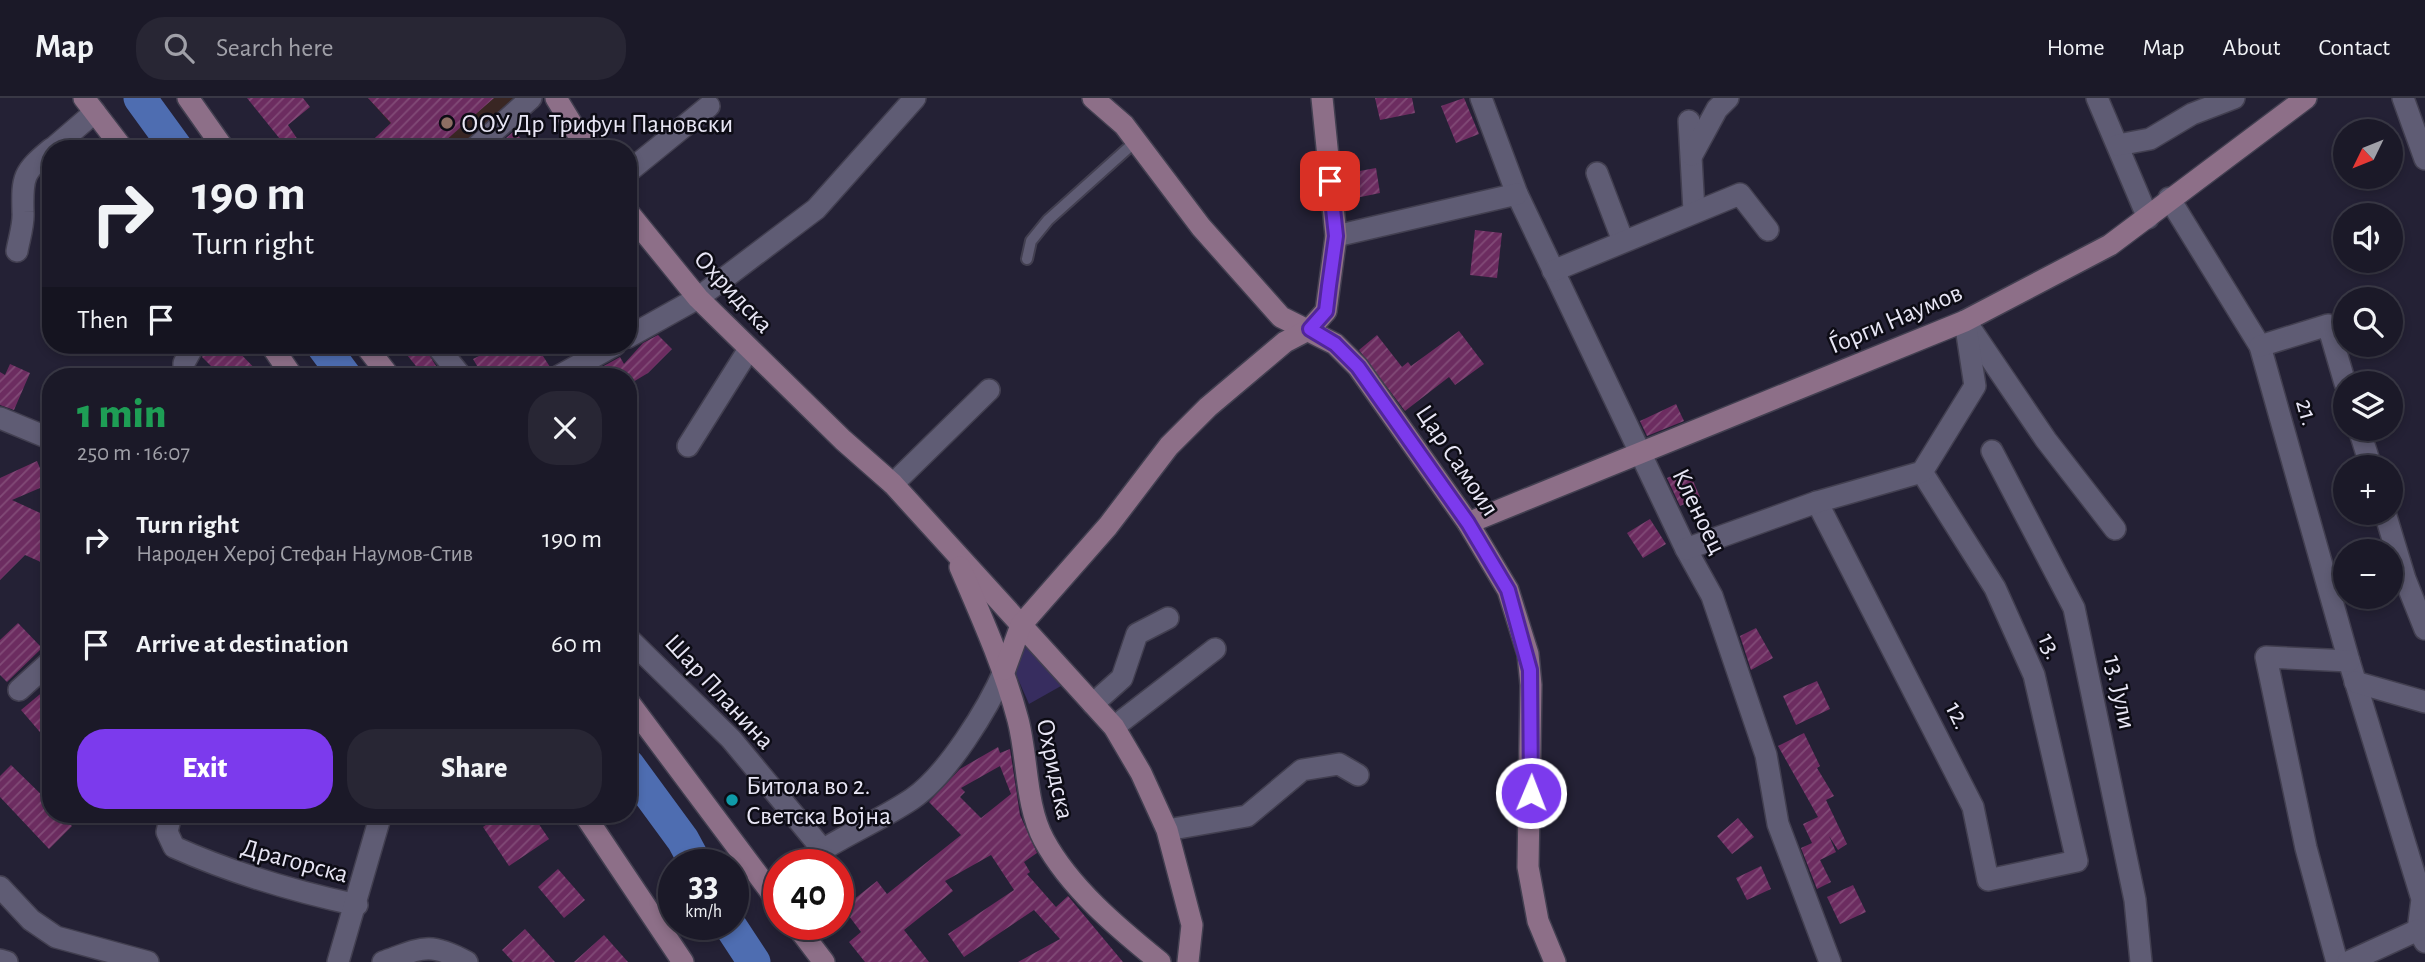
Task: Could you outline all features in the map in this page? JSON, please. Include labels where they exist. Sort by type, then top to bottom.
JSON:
[{"type":"street","points":[[188,98],[218,140]]},
{"type":"street","points":[[484,140],[531,98]]},
{"type":"street","points":[[555,98],[581,140]]},
{"type":"street","points":[[637,332],[698,298],[816,209],[915,98]]},
{"type":"street","name":"Цар Самоил","points":[[1093,98],[1124,125],[1201,228],[1281,317],[1310,329],[1335,344],[1358,367],[1468,523],[1508,590],[1528,654],[1532,741],[1528,867],[1538,921],[1555,962]]},
{"type":"street","points":[[825,849],[894,810],[930,783],[991,701],[1021,625],[1108,526],[1169,446],[1208,407],[1285,342],[1310,329],[1326,311],[1336,236],[1322,98]]},
{"type":"street","name":"Кленоец","points":[[1481,98],[1517,194],[1686,549],[1712,596],[1766,755],[1777,824],[1830,962]]},
{"type":"street","points":[[1692,155],[1717,109],[1728,98]]},
{"type":"street","points":[[2096,98],[2148,218]]},
{"type":"street","points":[[2118,145],[2150,139],[2192,114],[2234,98]]},
{"type":"street","name":"Ѓорги Наумов","points":[[1468,523],[1965,321],[2110,245],[2148,218],[2169,198],[2292,111],[2306,98]]},
{"type":"street","points":[[2403,98],[2425,159]]},
{"type":"street","points":[[59,140],[89,105],[116,140]]},
{"type":"street","points":[[637,165],[709,106]]},
{"type":"street","points":[[1689,121],[1694,211]]},
{"type":"street","points":[[17,251],[24,214],[20,191],[24,177],[42,158]]},
{"type":"street","points":[[1597,173],[1623,241]]},
{"type":"street","points":[[1336,236],[1517,194]]},
{"type":"street","points":[[1553,271],[1741,194],[1768,230]]},
{"type":"street","name":"21.","points":[[2169,198],[2260,346],[2355,682],[2422,899],[2421,936]]},
{"type":"street","name":"Охридска","points":[[637,223],[698,298],[893,484],[1114,727],[1141,773],[1167,830],[1192,925],[1188,962]]},
{"type":"street","points":[[1686,549],[1817,502],[1922,472],[1975,386],[1965,321]]},
{"type":"street","points":[[1965,321],[2046,440],[2115,529]]},
{"type":"street","points":[[2260,346],[2328,325],[2341,371]]},
{"type":"street","points":[[688,446],[749,349]]},
{"type":"street","points":[[372,354],[383,368]]},
{"type":"street","points":[[444,354],[455,368]]},
{"type":"street","points":[[573,368],[599,354]]},
{"type":"street","points":[[893,484],[989,390]]},
{"type":"street","points":[[6,426],[42,436]]},
{"type":"street","name":"13. Јули","points":[[1992,451],[2074,608],[2135,900],[2141,962]]},
{"type":"street","name":"13.","points":[[1922,472],[1995,588],[2034,675],[2077,861]]},
{"type":"street","name":"12.","points":[[1817,502],[1973,807],[1988,880],[2077,861]]},
{"type":"street","points":[[2389,525],[2425,629]]},
{"type":"street","name":"Охридска","points":[[954,552],[1005,670],[1025,748],[1031,796],[1042,836],[1063,869],[1093,902],[1160,962]]},
{"type":"street","name":"Охридска","points":[[1093,704],[1122,678],[1137,635],[1168,618]]},
{"type":"street","name":"Шар Планина","points":[[637,647],[731,739],[822,849]]},
{"type":"street","points":[[1114,727],[1215,649]]},
{"type":"street","points":[[2337,962],[2306,848],[2266,657],[2349,661]]},
{"type":"street","points":[[19,690],[42,669]]},
{"type":"street","points":[[2355,682],[2425,702]]},
{"type":"street","points":[[637,713],[763,877]]},
{"type":"street","points":[[1167,830],[1247,816],[1302,770],[1339,764],[1358,775]]},
{"type":"street","name":"Драгорска","points":[[169,823],[167,832],[174,848],[228,871],[296,892],[357,905]]},
{"type":"street","name":"Драгорска","points":[[338,962],[357,905],[379,823]]},
{"type":"street","points":[[590,823],[683,962]]},
{"type":"street","points":[[0,887],[31,920],[56,937],[148,962]]},
{"type":"street","points":[[2348,962],[2421,936]]},
{"type":"street","points":[[807,940],[824,962]]},
{"type":"street","points":[[383,962],[424,947],[447,951],[467,962]]},
{"type":"street","points":[[0,960],[7,962]]},
{"type":"lane","points":[[1027,259],[1031,240],[1048,220],[1136,141]]},
{"type":"shaded area","name":"ООУ Др Трифун Пановски","points":[[368,98],[531,98],[484,140],[405,140]]},
{"type":"shaded area","points":[[1028,645],[1061,686],[1029,704],[1011,663]]},
{"type":"building","points":[[247,98],[303,98],[310,107],[288,125],[298,140],[281,140]]},
{"type":"building","name":"ООУ Др Трифун Пановски","points":[[368,98],[494,98],[446,140],[373,140],[391,123]]},
{"type":"building","points":[[1375,98],[1412,98],[1415,113],[1380,120]]},
{"type":"building","points":[[1464,98],[1479,134],[1456,143],[1441,106]]},
{"type":"building","points":[[514,131],[522,140],[504,140]]},
{"type":"building","points":[[1376,168],[1380,193],[1346,200],[1343,174]]},
{"type":"building","points":[[1475,230],[1502,233],[1497,278],[1470,275]]},
{"type":"building","points":[[1459,331],[1484,364],[1455,385],[1449,377],[1405,411],[1359,350],[1377,335],[1402,367],[1408,362],[1411,366]]},
{"type":"building","points":[[658,335],[672,349],[648,373],[637,380],[637,368],[600,368],[620,357],[624,364],[633,354],[637,354],[643,343]]},
{"type":"building","points":[[204,354],[241,354],[254,368],[213,368],[202,357]]},
{"type":"building","points":[[406,354],[429,354],[436,366],[434,368],[418,368]]},
{"type":"building","points":[[483,354],[542,354],[550,367],[478,368],[473,359]]},
{"type":"building","points":[[10,364],[30,373],[14,410],[0,405],[0,372],[5,375]]},
{"type":"building","points":[[1676,404],[1684,421],[1647,436],[1640,421]]},
{"type":"building","points":[[37,461],[42,473],[42,487],[12,500],[42,514],[42,563],[25,555],[0,580],[0,478]]},
{"type":"building","points":[[1688,469],[1700,497],[1680,506],[1667,478]]},
{"type":"building","points":[[1650,519],[1666,544],[1643,558],[1627,533]]},
{"type":"building","points":[[18,623],[42,648],[7,682],[0,675],[0,640]]},
{"type":"building","points":[[1756,628],[1773,658],[1751,670],[1740,636]]},
{"type":"building","points":[[1817,681],[1830,709],[1796,725],[1783,696]]},
{"type":"building","points":[[42,692],[42,734],[21,710]]},
{"type":"building","points":[[1804,733],[1820,766],[1817,768],[1834,796],[1826,800],[1847,844],[1838,850],[1829,836],[1836,852],[1820,860],[1831,882],[1817,889],[1801,848],[1812,843],[1803,824],[1818,817],[1778,746]]},
{"type":"building","points":[[998,747],[1000,753],[1010,749],[1020,815],[1037,853],[1024,862],[1030,872],[1027,874],[1056,907],[1068,896],[1123,962],[1018,962],[1060,939],[1034,910],[964,957],[948,934],[1014,890],[991,855],[945,881],[953,891],[904,930],[929,962],[865,962],[849,942],[861,932],[854,923],[854,899],[877,881],[887,894],[961,835],[929,802],[960,769]],"holes":[[[1000,766],[1011,794],[981,818],[960,797],[965,792],[961,788]]]},
{"type":"building","points":[[11,765],[42,795],[42,823],[69,823],[72,826],[49,849],[0,797],[0,776]]},
{"type":"building","points":[[1738,818],[1754,837],[1732,854],[1717,836]]},
{"type":"building","points":[[489,823],[538,823],[549,839],[509,866],[483,827]]},
{"type":"building","points":[[1761,866],[1771,889],[1747,900],[1736,878]]},
{"type":"building","points":[[558,869],[585,900],[564,918],[538,887]]},
{"type":"building","points":[[1853,885],[1866,912],[1840,924],[1827,897]]},
{"type":"building","points":[[525,929],[555,962],[513,962],[502,950]]},
{"type":"building","points":[[604,935],[628,962],[574,962]]},
{"type":"waterway","points":[[140,98],[170,140]]},
{"type":"waterway","points":[[329,354],[339,368]]},
{"type":"waterway","points":[[637,777],[688,849]]},
{"type":"waterway","points":[[740,940],[754,962]]},
{"type":"place","name":"ООУ Др Трифун Пановски","points":[[447,123]]},
{"type":"place","name":"Битола во 2. Светска Војна","points":[[732,800]]},
{"type":"route","points":[[1330,181],[1336,236],[1326,311],[1310,329],[1335,344],[1358,367],[1468,523],[1508,590],[1528,654],[1530,670],[1531,793]]}]
